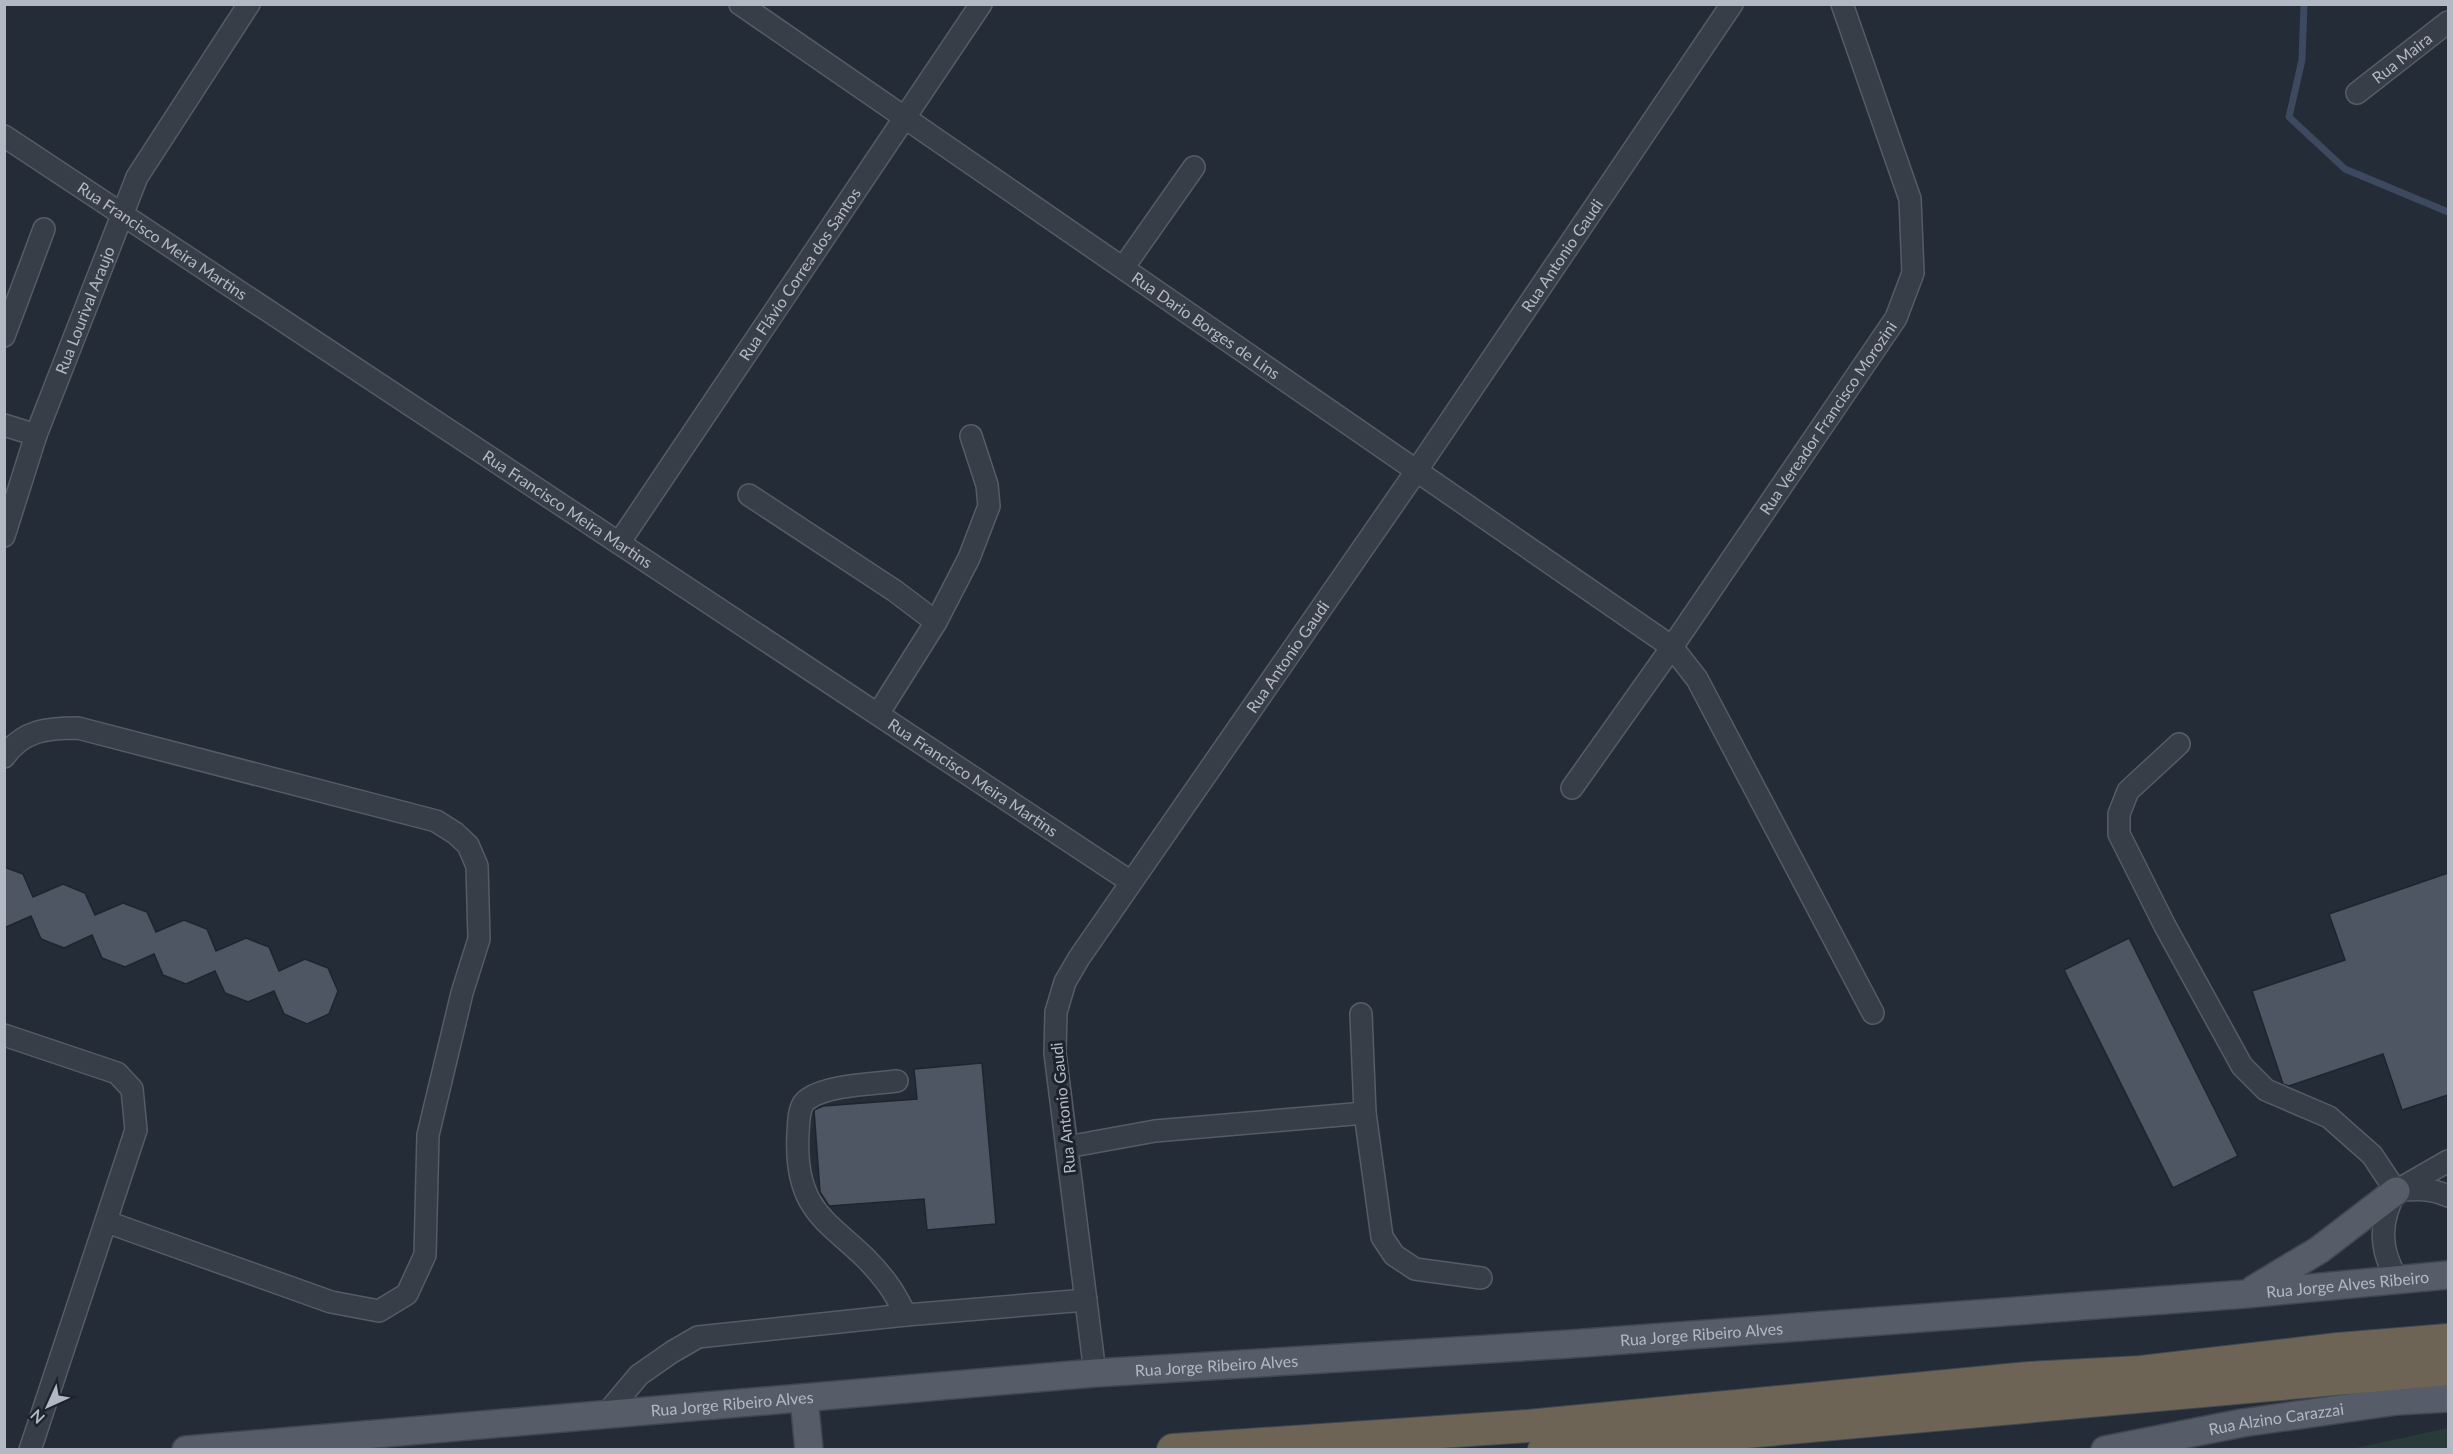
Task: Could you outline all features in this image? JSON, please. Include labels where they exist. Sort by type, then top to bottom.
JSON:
[{"type":"highway","points":[[1173,1449],[1528,1426],[2030,1378],[2140,1372],[2338,1349],[2448,1340]]},
{"type":"highway","points":[[1544,1449],[2448,1369]]},
{"type":"main road","points":[[2246,1294],[2319,1250],[2396,1191]]},
{"type":"main road","name":"Rua Jorge Alves Ribeiro","points":[[2246,1294],[2448,1275]]},
{"type":"main road","name":"Rua Jorge Ribeiro Alves","points":[[186,1449],[1095,1373],[1570,1344],[2246,1294]]},
{"type":"main road","points":[[804,1398],[809,1449]]},
{"type":"main road","name":"Rua Alzino Carazzai","points":[[2105,1449],[2242,1423],[2397,1401],[2448,1398]]},
{"type":"street","name":"Rua Lourival Araujo","points":[[4,536],[36,435],[136,177],[249,4]]},
{"type":"street","name":"Rua Dario Borges de Lins","points":[[740,4],[1672,647],[1697,679],[1873,1013]]},
{"type":"street","name":"Rua Flávio Correa dos Santos","points":[[619,543],[981,4]]},
{"type":"street","name":"Rua Antonio Gaudi","points":[[1095,1373],[1055,1053],[1056,1012],[1070,974],[1131,882],[1417,470],[1732,4]]},
{"type":"street","name":"Rua Vereador Francisco Morozini","points":[[1572,788],[1672,647],[1896,318],[1913,273],[1910,199],[1842,4]]},
{"type":"street","name":"Rua Maira","points":[[2357,93],[2448,22]]},
{"type":"street","name":"Rua Francisco Meira Martins","points":[[4,136],[1131,882]]},
{"type":"street","points":[[1123,268],[1194,167]]},
{"type":"street","points":[[4,336],[44,229]]},
{"type":"street","points":[[4,424],[36,435]]},
{"type":"street","points":[[878,714],[936,622],[969,558],[989,506],[987,485],[970,436]]},
{"type":"street","points":[[750,495],[895,591],[936,622]]},
{"type":"street","points":[[4,758],[15,743],[47,728],[78,728],[436,821],[468,845],[477,866],[478,939],[462,993],[428,1135],[424,1255],[408,1294],[379,1311],[331,1302],[107,1222]]},
{"type":"street","points":[[2179,744],[2128,791],[2119,814],[2119,834],[2165,926],[2242,1066],[2266,1090],[2329,1117],[2372,1155],[2396,1191]]},
{"type":"street","points":[[1361,1014],[1365,1113],[1382,1237],[1394,1255],[1415,1269],[1481,1278]]},
{"type":"street","points":[[4,1035],[117,1074],[132,1089],[136,1130],[30,1449]]},
{"type":"street","points":[[897,1081],[820,1092],[805,1100],[800,1113],[797,1155],[802,1186],[824,1222],[888,1283],[906,1315]]},
{"type":"street","points":[[1067,1146],[1155,1131],[1365,1113]]},
{"type":"street","points":[[2397,1278],[2383,1253],[2385,1221],[2396,1191],[2448,1161]]},
{"type":"street","points":[[2396,1191],[2415,1189],[2437,1191],[2448,1196]]},
{"type":"street","points":[[607,1413],[639,1375],[698,1337],[906,1315],[1086,1300]]},
{"type":"shaded area","points":[[2448,1428],[2448,1449],[2351,1449]]},
{"type":"building","points":[[4,867],[23,874],[33,897],[63,884],[85,893],[95,915],[123,903],[147,912],[156,932],[184,920],[207,929],[216,951],[246,938],[269,947],[279,971],[305,959],[328,968],[338,991],[329,1014],[307,1024],[284,1014],[274,991],[248,1002],[225,993],[215,971],[186,984],[163,975],[154,954],[125,967],[102,958],[92,935],[64,948],[41,939],[31,916],[4,928]]},
{"type":"building","points":[[2448,873],[2448,1095],[2402,1110],[2383,1054],[2289,1086],[2283,1084],[2252,991],[2345,960],[2329,914]]},
{"type":"building","points":[[2129,938],[2238,1156],[2173,1188],[2064,970]]},
{"type":"building","points":[[982,1063],[996,1224],[927,1230],[924,1199],[829,1206],[820,1192],[814,1110],[823,1106],[917,1099],[914,1069]]},
{"type":"waterway","points":[[2304,4],[2302,60],[2289,117],[2345,169],[2448,212]]}]
